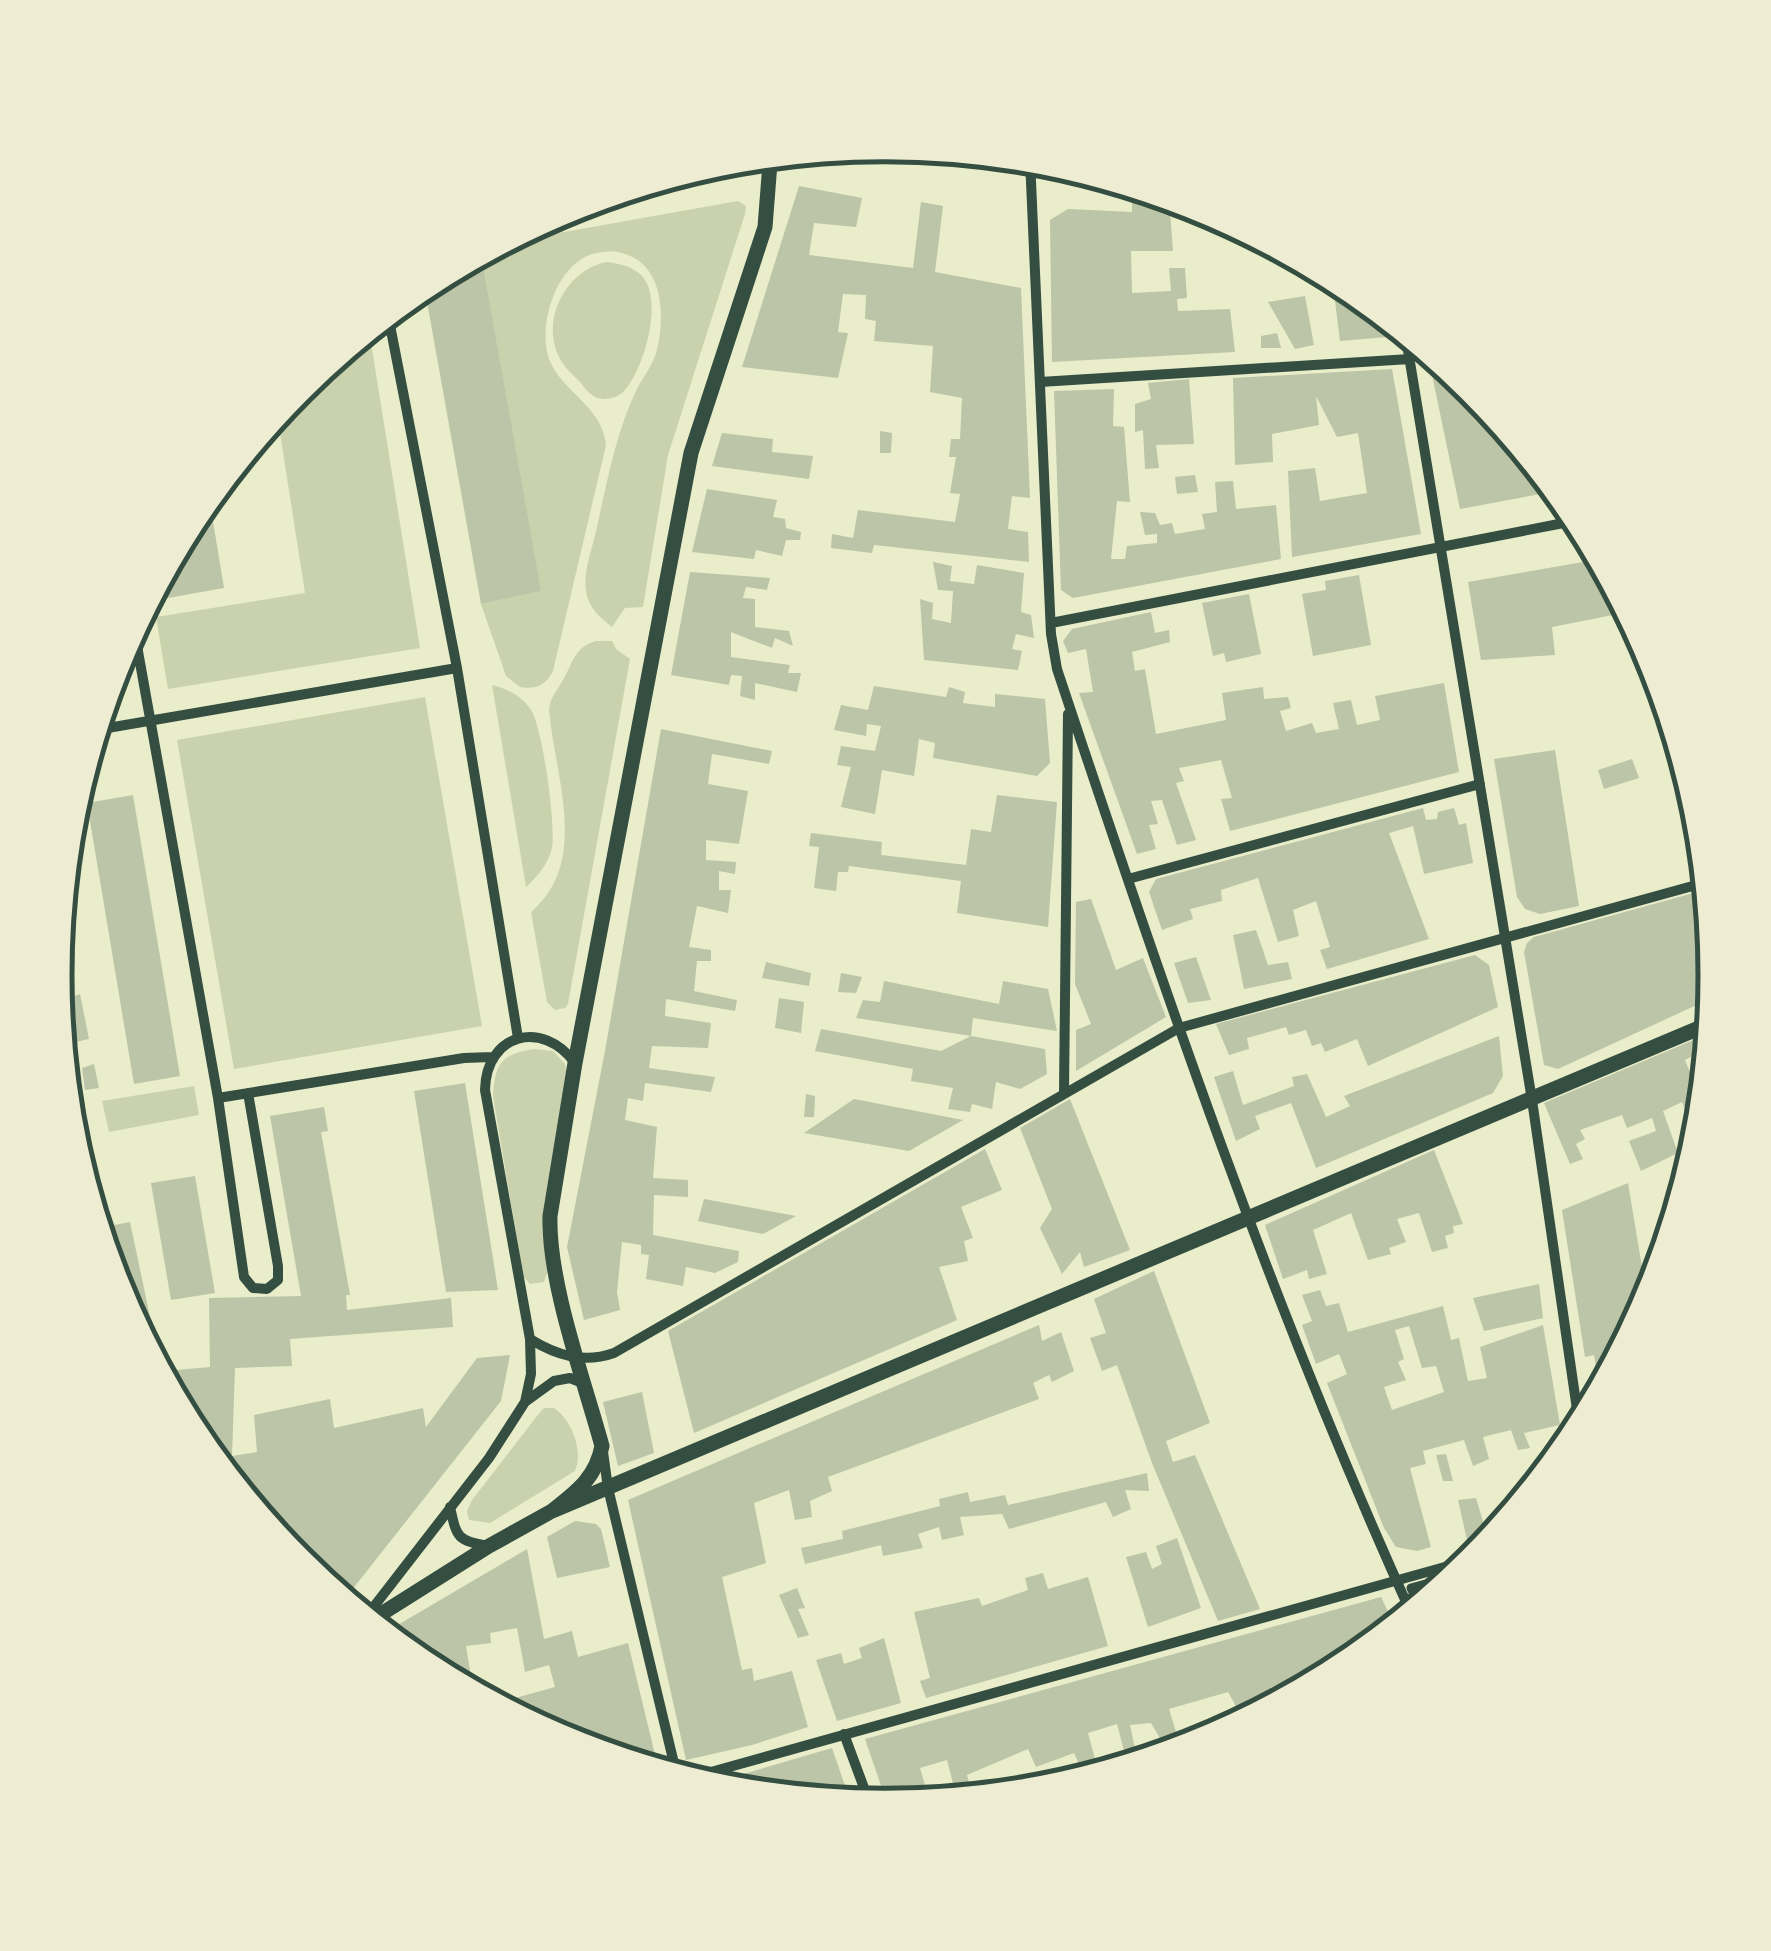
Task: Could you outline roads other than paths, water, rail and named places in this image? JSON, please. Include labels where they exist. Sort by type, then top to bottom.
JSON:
[{"type":"street","points":[[673,1760],[608,1488],[602,1446],[549,1242],[550,1216],[575,1063],[691,453],[765,226],[769,171]]},
{"type":"street","points":[[1031,176],[1051,623],[1057,669],[1248,1219],[1337,1447],[1406,1600]]},
{"type":"street","points":[[391,331],[457,668],[518,1038]]},
{"type":"street","points":[[1409,354],[1532,1100],[1576,1403]]},
{"type":"street","points":[[1040,382],[1410,359]]},
{"type":"street","points":[[1051,623],[1561,524]]},
{"type":"street","points":[[139,653],[218,1098],[244,1276],[252,1288],[268,1290],[278,1280],[278,1266],[248,1093]]},
{"type":"street","points":[[112,727],[457,668]]},
{"type":"street","points":[[1064,1093],[1068,704]]},
{"type":"street","points":[[1128,879],[1480,784]]},
{"type":"street","points":[[530,1338],[544,1348],[578,1358],[614,1353],[1179,1028],[1694,886]]},
{"type":"street","points":[[380,1611],[552,1511],[1697,1028]]},
{"type":"street","points":[[375,1608],[489,1458],[525,1402],[531,1374],[530,1338],[485,1076],[492,1057],[502,1047],[527,1036],[553,1041],[575,1063]]},
{"type":"street","points":[[218,1098],[464,1058],[492,1057]]},
{"type":"street","points":[[525,1402],[554,1381],[570,1378],[586,1384]]},
{"type":"street","points":[[552,1511],[585,1486],[599,1462],[602,1446]]},
{"type":"street","points":[[450,1507],[456,1532],[463,1541],[489,1546]]},
{"type":"street","points":[[716,1770],[1442,1567]]},
{"type":"street","points":[[844,1734],[864,1788]]}]
